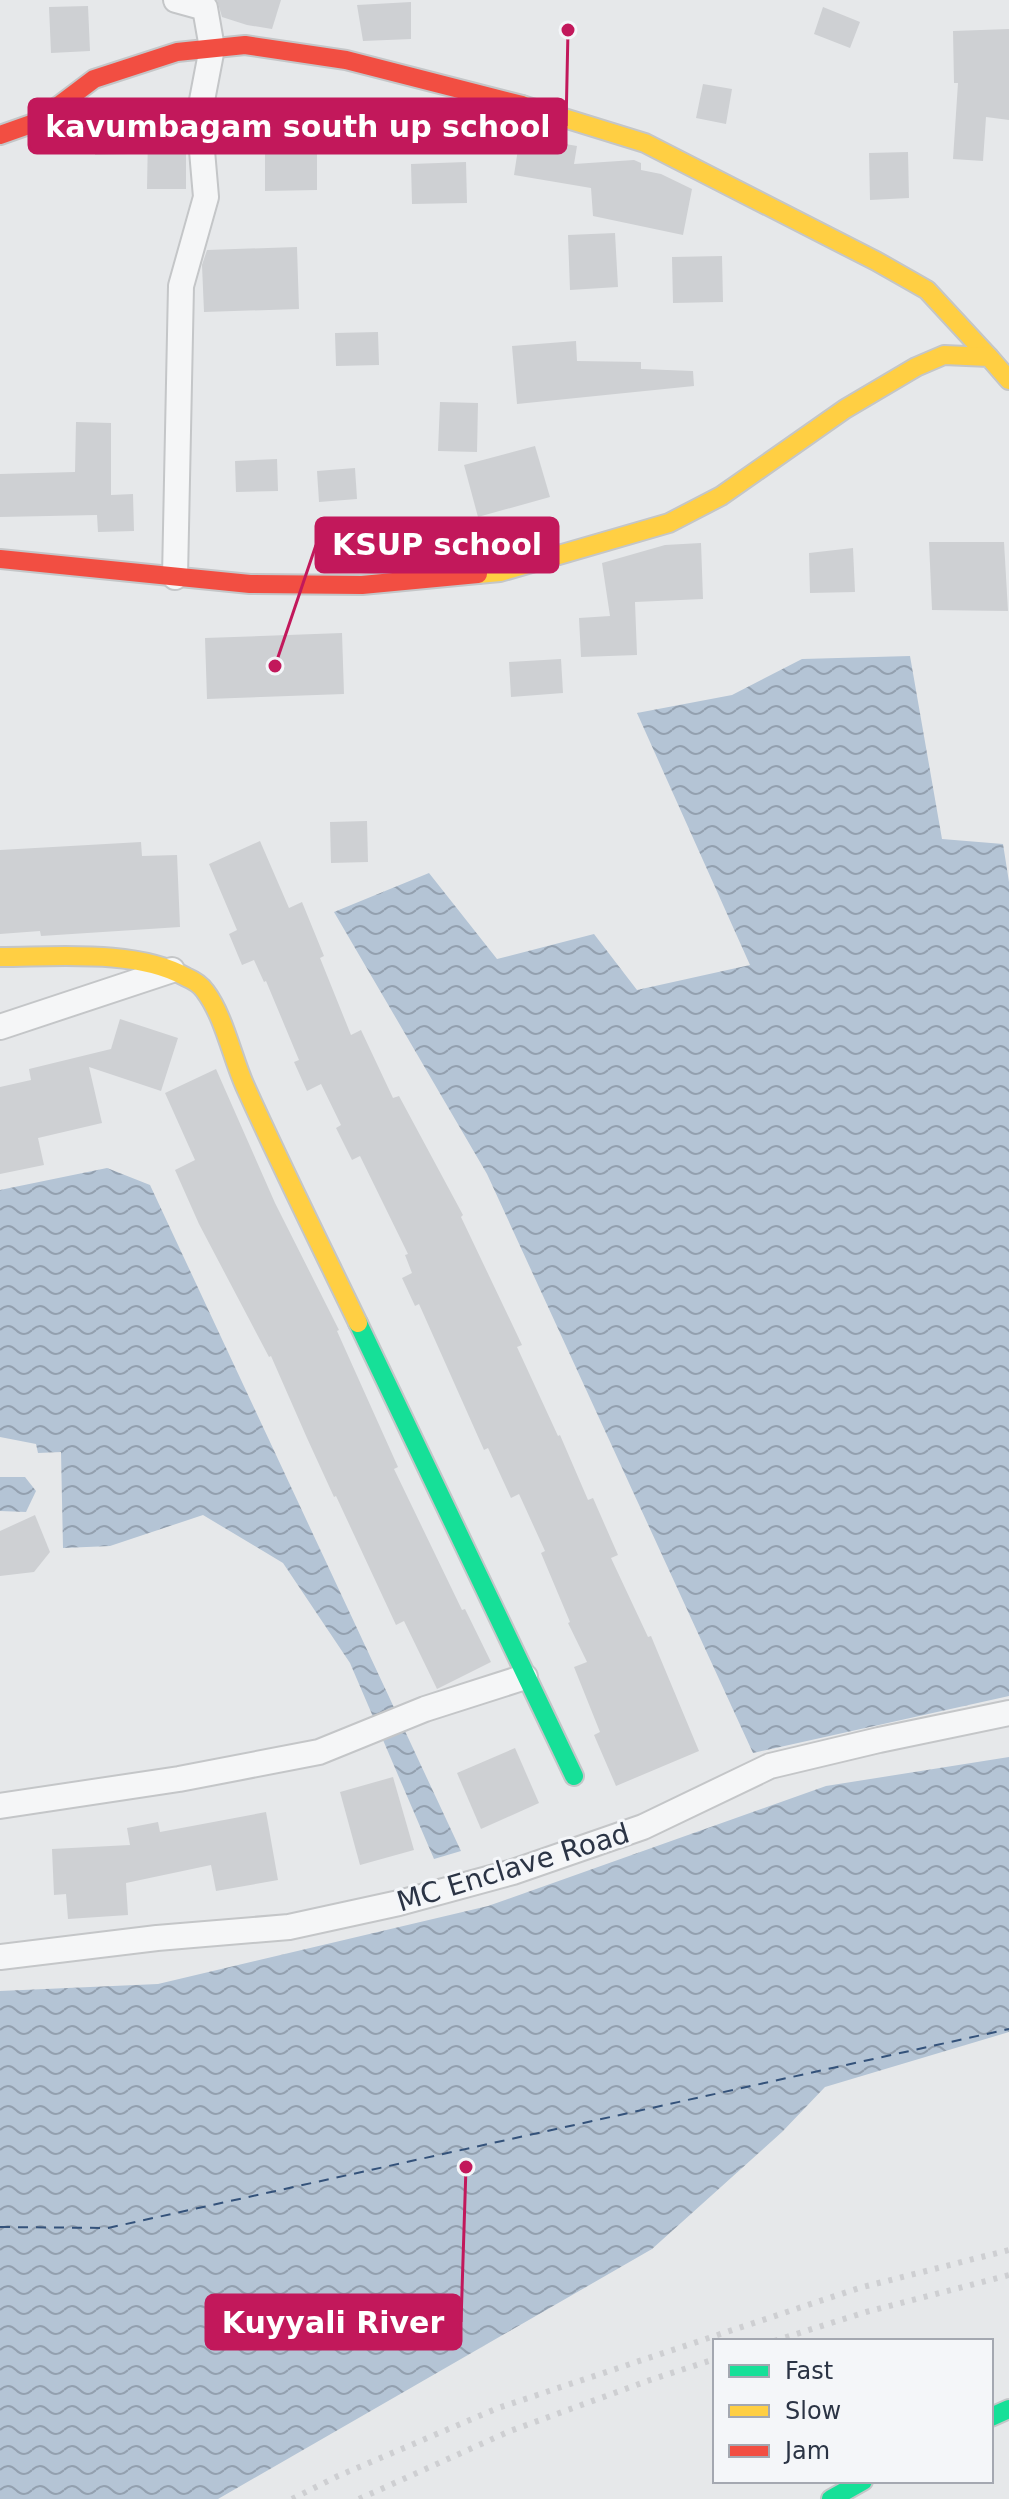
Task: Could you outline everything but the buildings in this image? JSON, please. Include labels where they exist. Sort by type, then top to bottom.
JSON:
[{"type":"street","points":[[175,577],[181,286],[206,197],[199,116],[212,48],[205,8],[176,0]]},
{"type":"street","points":[[0,135],[37,122],[94,79],[177,52],[245,45],[346,60],[503,99],[645,143],[927,290],[1009,380]]},
{"type":"street","points":[[0,559],[250,584],[362,585],[500,572],[669,523],[721,496],[845,409],[916,367],[944,355],[989,357]]},
{"type":"street","points":[[0,957],[111,958],[174,970],[205,990],[244,1084],[574,1776]]},
{"type":"street","points":[[0,1027],[174,970]]},
{"type":"street","points":[[0,1806],[179,1779],[319,1752],[425,1709],[525,1677]]},
{"type":"street","name":"MC Enclave Road","points":[[0,1957],[157,1938],[289,1927],[399,1903],[513,1872],[643,1827],[770,1766],[1009,1713]]},
{"type":"street","points":[[831,2499],[859,2483]]},
{"type":"water","points":[[910,656],[942,839],[1003,844],[1009,882],[1009,1696],[753,1753],[487,1174],[334,912],[429,873],[497,959],[594,934],[637,990],[750,965],[637,713],[732,695],[802,659]]},
{"type":"water","points":[[107,1168],[150,1185],[461,1851],[434,1859],[350,1663],[283,1563],[203,1515],[110,1546],[63,1548],[61,1452],[38,1453],[36,1444],[0,1437],[0,1190]]},
{"type":"water","points":[[0,1477],[25,1477],[36,1491],[26,1512],[0,1511]]},
{"type":"water","points":[[1009,1757],[1009,2032],[825,2087],[782,2132],[652,2249],[218,2499],[0,2499],[0,1991],[158,1984],[488,1906],[826,1786]]},
{"type":"ferry route","points":[[0,2227],[108,2228],[1009,2029]]},
{"type":"railway","points":[[292,2499],[338,2476],[498,2408],[859,2288],[1009,2250]]},
{"type":"railway","points":[[780,2339],[866,2312],[1009,2275]]},
{"type":"railway","points":[[359,2499],[510,2431],[713,2360]]},
{"type":"traffic: fast","points":[[358,1323],[574,1776]]},
{"type":"traffic: fast","points":[[993,2416],[1009,2409]]},
{"type":"traffic: fast","points":[[831,2499],[859,2483]]},
{"type":"traffic: slow","points":[[522,105],[645,143],[876,261],[927,290],[989,357]]},
{"type":"traffic: slow","points":[[478,574],[500,572],[669,523],[721,496],[845,409],[916,367],[944,355],[989,357],[1009,380]]},
{"type":"traffic: slow","points":[[0,957],[120,958],[166,968],[201,987],[212,1001],[245,1086],[358,1323]]},
{"type":"traffic: jam","points":[[0,135],[37,122],[94,79],[177,52],[245,45],[346,60],[522,105]]},
{"type":"traffic: jam","points":[[0,559],[250,584],[362,585],[478,574]]},
{"type":"place","name":"kavumbagam south up school","points":[[568,30]]},
{"type":"place","name":"KSUP school","points":[[275,666]]},
{"type":"place","name":"Kuyyali River","points":[[466,2167]]}]
